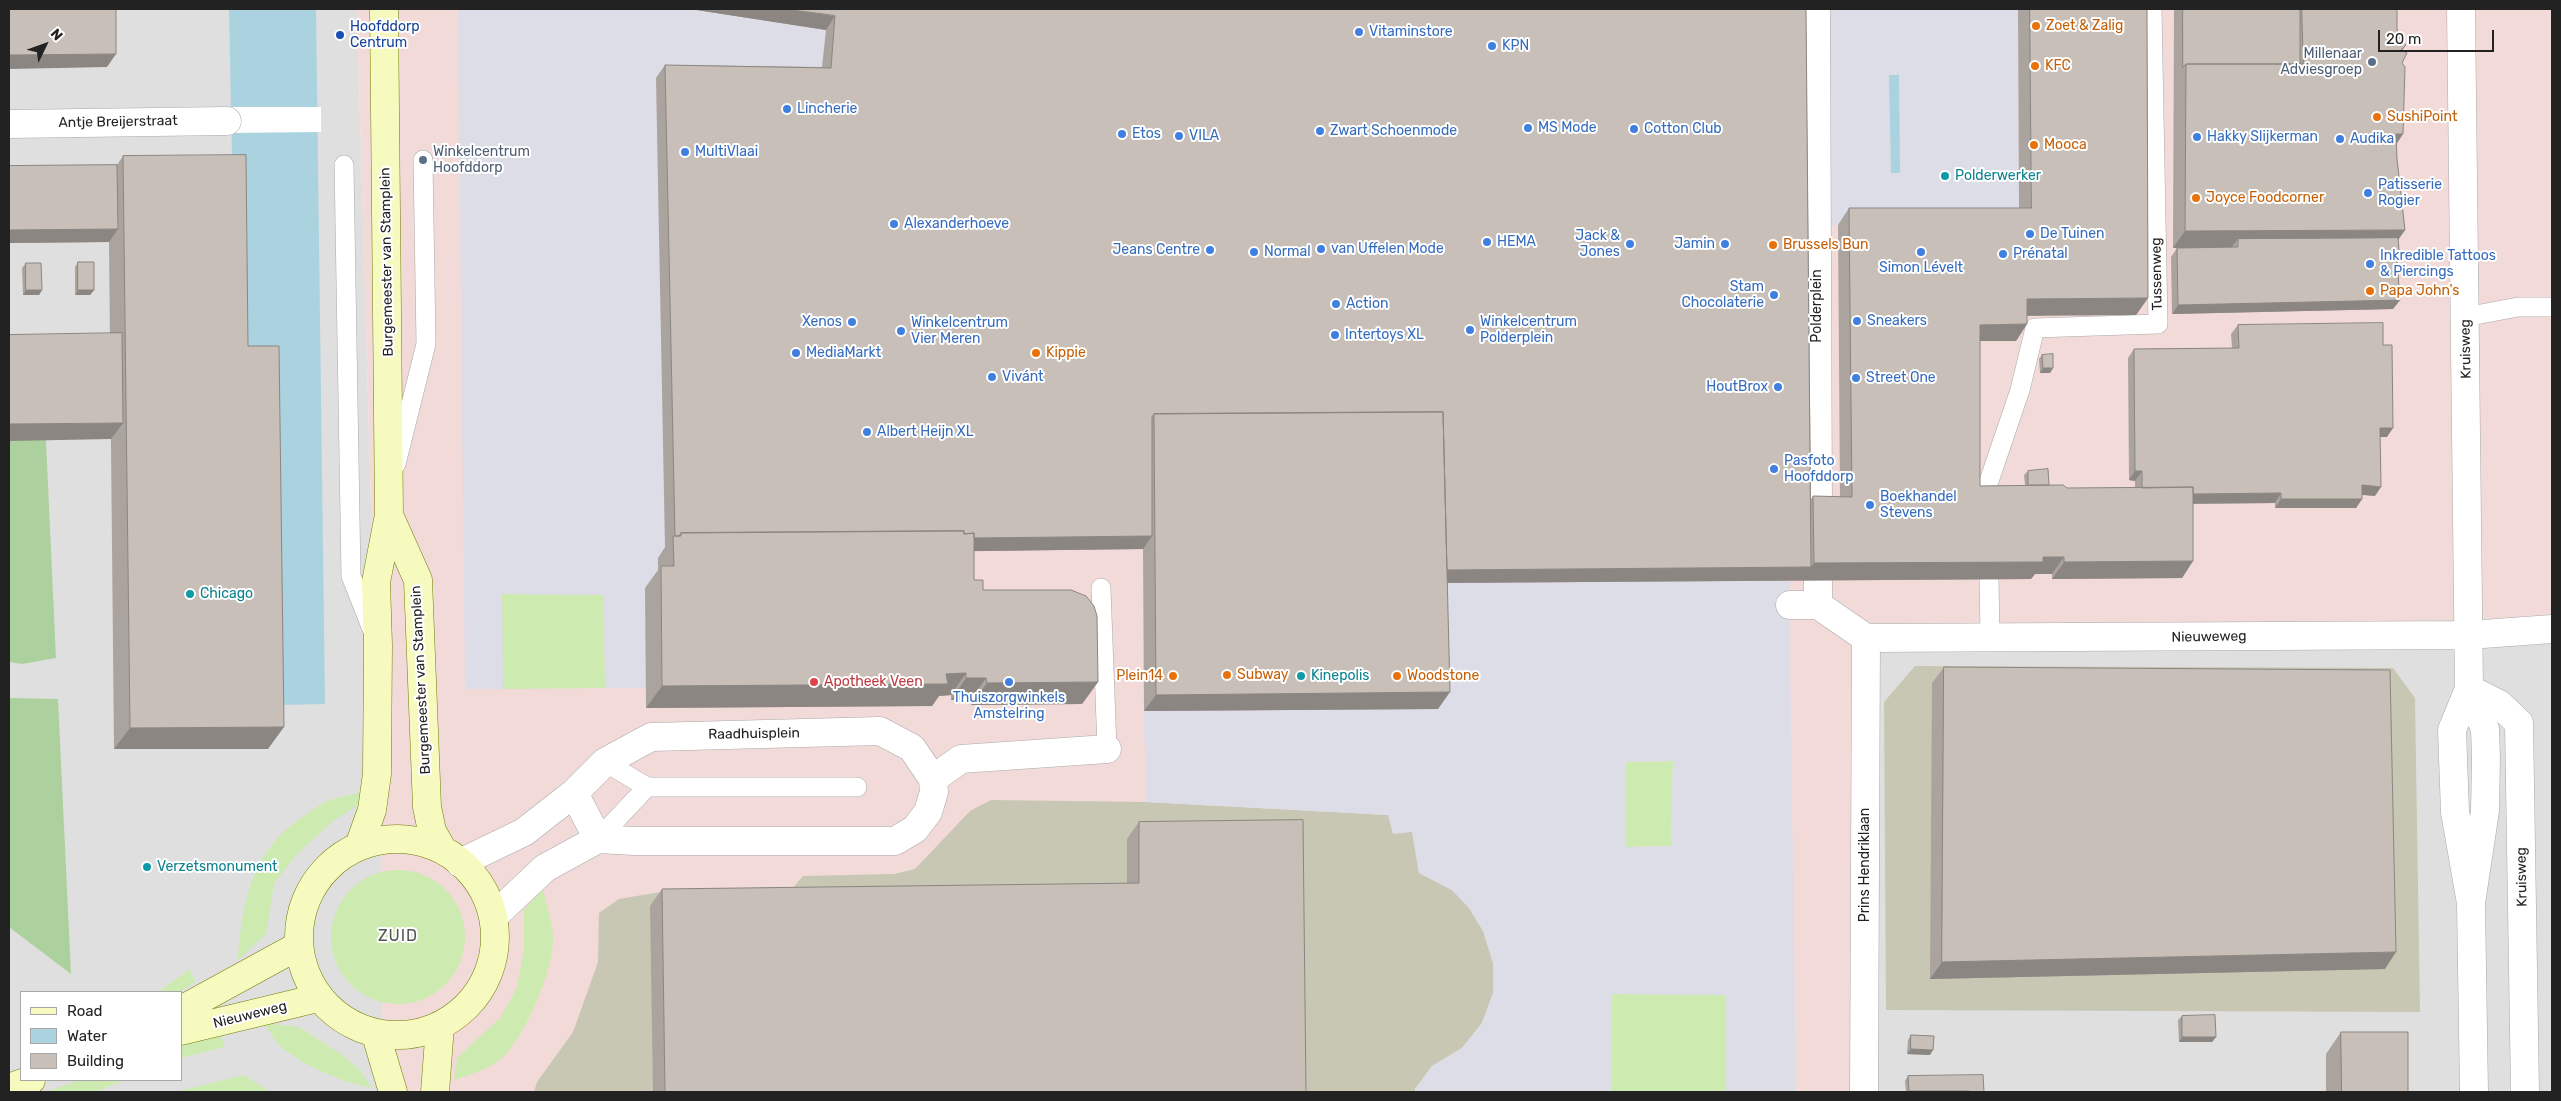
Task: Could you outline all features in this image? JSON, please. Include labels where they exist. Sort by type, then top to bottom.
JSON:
[{"type":"street","name":"Burgemeester van Stamplein","points":[[359,846],[372,810],[377,774],[378,645],[376,582],[389,503],[384,9]]},
{"type":"street","name":"Polderplein","points":[[1816,9],[1818,513]]},
{"type":"street","name":"Kruisweg","points":[[2461,9],[2469,689],[2452,730],[2455,812],[2471,903],[2474,1092]]},
{"type":"street","name":"Antje Breijerstraat","points":[[9,124],[227,121]]},
{"type":"street","name":"Burgemeester van Stamplein","points":[[389,503],[418,580],[427,807],[432,832],[482,889],[494,916]]},
{"type":"street","points":[[1790,605],[1818,593],[1866,638]]},
{"type":"street","name":"Nieuweweg","points":[[1866,638],[2469,635],[2552,629]]},
{"type":"street","name":"Prins Hendriklaan","points":[[1864,1092],[1866,638]]},
{"type":"street","name":"Kruisweg","points":[[2469,689],[2499,704],[2520,723],[2525,1092]]},
{"type":"street","name":"Raadhuisplein","points":[[451,855],[524,832],[574,792],[605,762],[651,737],[880,731],[912,748],[932,779]]},
{"type":"street","points":[[451,855],[410,840],[382,841],[359,846],[326,869],[310,889],[301,917],[298,946],[306,974],[318,998],[341,1018],[376,1035],[409,1035],[440,1026],[464,1009],[479,990],[489,971],[494,948],[494,916],[545,868],[598,839],[634,842],[894,841],[916,829],[928,812],[934,792],[932,779],[961,759],[1107,749]]},
{"type":"street","points":[[574,792],[598,839]]},
{"type":"street","name":"Nieuweweg","points":[[182,1009],[298,946]]},
{"type":"street","name":"Nieuweweg","points":[[182,1031],[318,998]]},
{"type":"street","points":[[435,1092],[440,1026]]},
{"type":"street","points":[[376,1035],[393,1092]]},
{"type":"street","points":[[9,1088],[28,1081]]},
{"type":"lane","name":"Tussenweg","points":[[1989,502],[1988,484],[2020,390],[2035,328],[2158,324],[2152,9]]},
{"type":"lane","points":[[389,503],[426,344],[423,160]]},
{"type":"lane","points":[[344,164],[351,576],[378,645]]},
{"type":"lane","points":[[2465,317],[2518,307],[2552,307]]},
{"type":"lane","points":[[1990,579],[1990,636]]},
{"type":"lane","points":[[1101,588],[1107,749]]},
{"type":"lane","points":[[605,762],[647,787],[857,787]]},
{"type":"lane","points":[[598,839],[647,787]]},
{"type":"shaded area","points":[[9,9],[357,9],[383,930],[382,1092],[9,1092]]},
{"type":"shaded area","points":[[357,9],[2552,9],[2552,617],[1864,636],[1868,1092],[382,1092],[383,930]]},
{"type":"shaded area","points":[[458,9],[690,9],[826,30],[821,81],[666,558],[658,588],[645,589],[646,688],[605,688],[604,595],[502,594],[503,689],[465,689]]},
{"type":"shaded area","points":[[1797,9],[2018,9],[2019,224],[1838,225],[1817,227]]},
{"type":"shaded area","points":[[1789,581],[1796,1092],[1726,1092],[1725,995],[1612,994],[1612,1092],[1415,1092],[1415,1089],[1432,1066],[1462,1048],[1482,1023],[1493,993],[1493,963],[1483,931],[1469,908],[1452,890],[1419,873],[1412,832],[1393,834],[1388,815],[1146,802],[1144,711],[1438,709],[1433,583]],"holes":[[[1673,761],[1671,846],[1626,847],[1626,762]]]},
{"type":"shaded area","points":[[2552,617],[2552,1092],[1868,1092],[1863,636]]},
{"type":"shaded area","points":[[1915,666],[2393,668],[2415,698],[2420,1012],[1886,1010],[1884,702]]},
{"type":"shaded area","points":[[991,800],[1146,802],[1388,815],[1412,831],[1419,873],[1452,890],[1469,908],[1483,931],[1493,963],[1493,993],[1482,1023],[1462,1048],[1432,1066],[1415,1089],[1415,1092],[534,1092],[537,1082],[573,1032],[598,962],[599,913],[619,899],[666,891],[792,889],[803,876],[894,874],[915,869],[970,811]]},
{"type":"green space","points":[[9,420],[45,420],[56,658],[22,664],[9,662]]},
{"type":"green space","points":[[502,594],[604,595],[605,688],[503,689]]},
{"type":"green space","points":[[9,698],[58,699],[71,974],[9,927]]},
{"type":"green space","points":[[1673,761],[1671,846],[1626,847],[1626,762]]},
{"type":"green space","points":[[367,791],[361,803],[333,821],[296,855],[274,884],[266,934],[238,960],[247,897],[253,878],[262,860],[274,843],[288,828],[324,803]]},
{"type":"green space","points":[[398,870],[424,875],[435,881],[445,890],[454,900],[460,911],[465,937],[460,963],[454,974],[445,984],[435,993],[424,999],[398,1004],[372,999],[361,993],[351,984],[342,974],[336,963],[331,937],[336,911],[342,900],[351,890],[361,881],[372,875]]},
{"type":"green space","points":[[543,889],[553,936],[552,955],[543,986],[529,1018],[513,1045],[500,1060],[481,1070],[454,1080],[457,1058],[501,1017],[517,987],[524,949],[524,910]]},
{"type":"green space","points":[[190,969],[195,982],[181,991],[159,991]]},
{"type":"green space","points":[[1612,994],[1725,995],[1726,1092],[1612,1092]]},
{"type":"green space","points":[[264,1023],[299,1027],[341,1054],[360,1070],[372,1088],[348,1082],[300,1060],[280,1046]]},
{"type":"green space","points":[[220,1034],[225,1047],[182,1058],[182,1043]]},
{"type":"green space","points":[[244,1075],[270,1092],[175,1092]]},
{"type":"green space","points":[[76,1081],[123,1081],[95,1092],[46,1092]]},
{"type":"water","points":[[229,9],[316,9],[325,704],[280,705],[236,357]]},
{"type":"water","points":[[1889,75],[1899,75],[1900,173],[1891,173]]},
{"type":"pier","points":[[228,107],[321,107],[321,132],[227,133]]},
{"type":"building","points":[[9,9],[116,9],[116,54],[9,55]]},
{"type":"building","points":[[785,9],[1806,9],[1811,567],[1447,570],[1443,412],[1154,414],[1152,417],[1152,536],[974,538],[974,533],[964,534],[964,531],[681,533],[679,536],[675,536],[665,65],[831,68],[835,16]]},
{"type":"building","points":[[2030,9],[2147,9],[2148,298],[2027,299],[2027,324],[1980,325],[1980,486],[2063,485],[2067,488],[2193,487],[2193,561],[2064,562],[2064,557],[2043,557],[2043,562],[1814,563],[1813,496],[1852,497],[1849,208],[2031,208]]},
{"type":"building","points":[[2183,9],[2300,9],[2300,64],[2186,64],[2183,67]]},
{"type":"building","points":[[2302,9],[2397,9],[2397,29],[2400,39],[2406,45],[2401,50],[2407,53],[2402,63],[2405,67],[2403,134],[2396,134],[2405,230],[2185,231],[2186,64],[2303,64]]},
{"type":"building","name":"Chicago","points":[[246,155],[248,346],[279,346],[284,727],[130,728],[123,156]]},
{"type":"building","points":[[117,165],[118,229],[9,230],[9,166]]},
{"type":"building","points":[[2398,238],[2400,261],[2397,261],[2400,300],[2178,305],[2177,248],[2238,247],[2238,239]]},
{"type":"building","points":[[78,262],[94,262],[94,290],[78,290]]},
{"type":"building","points":[[26,263],[41,263],[42,290],[26,290]]},
{"type":"building","points":[[2383,323],[2383,345],[2392,345],[2393,428],[2380,428],[2381,487],[2362,485],[2362,499],[2281,499],[2281,493],[2193,494],[2193,487],[2142,488],[2142,471],[2135,471],[2134,349],[2239,348],[2238,325]]},
{"type":"building","points":[[122,333],[123,423],[9,424],[9,335]]},
{"type":"building","points":[[2053,354],[2053,368],[2043,368],[2042,355]]},
{"type":"building","points":[[1443,412],[1450,692],[1156,695],[1154,414]]},
{"type":"building","points":[[2048,469],[2049,485],[2028,485],[2028,471]]},
{"type":"building","points":[[964,531],[964,534],[974,533],[974,580],[983,580],[983,590],[1071,590],[1086,596],[1094,606],[1097,616],[1098,682],[987,683],[986,678],[966,678],[966,673],[946,674],[948,684],[662,686],[661,566],[674,566],[673,536],[681,536],[681,533]]},
{"type":"building","points":[[1944,667],[2390,670],[2396,952],[1942,962]]},
{"type":"building","points":[[1303,820],[1306,1092],[665,1092],[662,889],[1139,883],[1139,822]]},
{"type":"building","points":[[2215,1015],[2216,1037],[2182,1037],[2182,1016]]},
{"type":"building","points":[[2341,1032],[2408,1032],[2408,1092],[2342,1092]]},
{"type":"building","points":[[1911,1035],[1934,1036],[1933,1050],[1911,1049]]},
{"type":"building","points":[[1983,1075],[1984,1092],[1909,1091],[1908,1076]]},
{"type":"place","name":"Zoet & Zalig","points":[[2036,26]]},
{"type":"place","name":"Vitaminstore","points":[[1359,32]]},
{"type":"place","name":"Hoofddorp Centrum","points":[[340,35]]},
{"type":"place","name":"KPN","points":[[1492,46]]},
{"type":"place","name":"Millenaar Adviesgroep","points":[[2372,62]]},
{"type":"place","name":"KFC","points":[[2035,66]]},
{"type":"place","name":"Lincherie","points":[[787,109]]},
{"type":"place","name":"SushiPoint","points":[[2377,117]]},
{"type":"place","name":"MS Mode","points":[[1528,128]]},
{"type":"place","name":"Cotton Club","points":[[1634,129]]},
{"type":"place","name":"Zwart Schoenmode","points":[[1320,131]]},
{"type":"place","name":"Etos","points":[[1122,134]]},
{"type":"place","name":"VILA","points":[[1179,136]]},
{"type":"place","name":"Hakky Slijkerman","points":[[2197,137]]},
{"type":"place","name":"Audika","points":[[2340,139]]},
{"type":"place","name":"Mooca","points":[[2034,145]]},
{"type":"place","name":"MultiVlaai","points":[[685,152]]},
{"type":"place","name":"Winkelcentrum Hoofddorp","points":[[423,160]]},
{"type":"place","name":"Polderwerker","points":[[1945,176]]},
{"type":"place","name":"Patisserie Rogier","points":[[2368,193]]},
{"type":"place","name":"Joyce Foodcorner","points":[[2196,198]]},
{"type":"place","name":"Alexanderhoeve","points":[[894,224]]},
{"type":"place","name":"De Tuinen","points":[[2030,234]]},
{"type":"place","name":"HEMA","points":[[1487,242]]},
{"type":"place","name":"Jack & Jones","points":[[1630,244]]},
{"type":"place","name":"Jamin","points":[[1725,244]]},
{"type":"place","name":"Brussels Bun","points":[[1773,245]]},
{"type":"place","name":"van Uffelen Mode","points":[[1321,249]]},
{"type":"place","name":"Jeans Centre","points":[[1210,250]]},
{"type":"place","name":"Normal","points":[[1254,252]]},
{"type":"place","name":"Simon Lévelt","points":[[1921,252]]},
{"type":"place","name":"Prénatal","points":[[2003,254]]},
{"type":"place","name":"Inkredible Tattoos & Piercings","points":[[2370,264]]},
{"type":"place","name":"Papa John's","points":[[2370,291]]},
{"type":"place","name":"Stam Chocolaterie","points":[[1774,295]]},
{"type":"place","name":"Action","points":[[1336,304]]},
{"type":"place","name":"Sneakers","points":[[1857,321]]},
{"type":"place","name":"Xenos","points":[[852,322]]},
{"type":"place","name":"Winkelcentrum Polderplein","points":[[1470,330]]},
{"type":"place","name":"Winkelcentrum Vier Meren","points":[[901,331]]},
{"type":"place","name":"Intertoys XL","points":[[1335,335]]},
{"type":"place","name":"MediaMarkt","points":[[796,353]]},
{"type":"place","name":"Kippie","points":[[1036,353]]},
{"type":"place","name":"Vivánt","points":[[992,377]]},
{"type":"place","name":"Street One","points":[[1856,378]]},
{"type":"place","name":"HoutBrox","points":[[1778,387]]},
{"type":"place","name":"Albert Heijn XL","points":[[867,432]]},
{"type":"place","name":"Pasfoto Hoofddorp","points":[[1774,469]]},
{"type":"place","name":"Boekhandel Stevens","points":[[1870,505]]},
{"type":"place","name":"Chicago","points":[[190,594]]},
{"type":"place","name":"Subway","points":[[1227,675]]},
{"type":"place","name":"Plein14","points":[[1173,676]]},
{"type":"place","name":"Kinepolis","points":[[1301,676]]},
{"type":"place","name":"Woodstone","points":[[1397,676]]},
{"type":"place","name":"Apotheek Veen","points":[[814,682]]},
{"type":"place","name":"Thuiszorgwinkels Amstelring","points":[[1009,682]]},
{"type":"place","name":"Verzetsmonument","points":[[147,867]]},
{"type":"district","name":"ZUID","points":[[398,936]]}]
